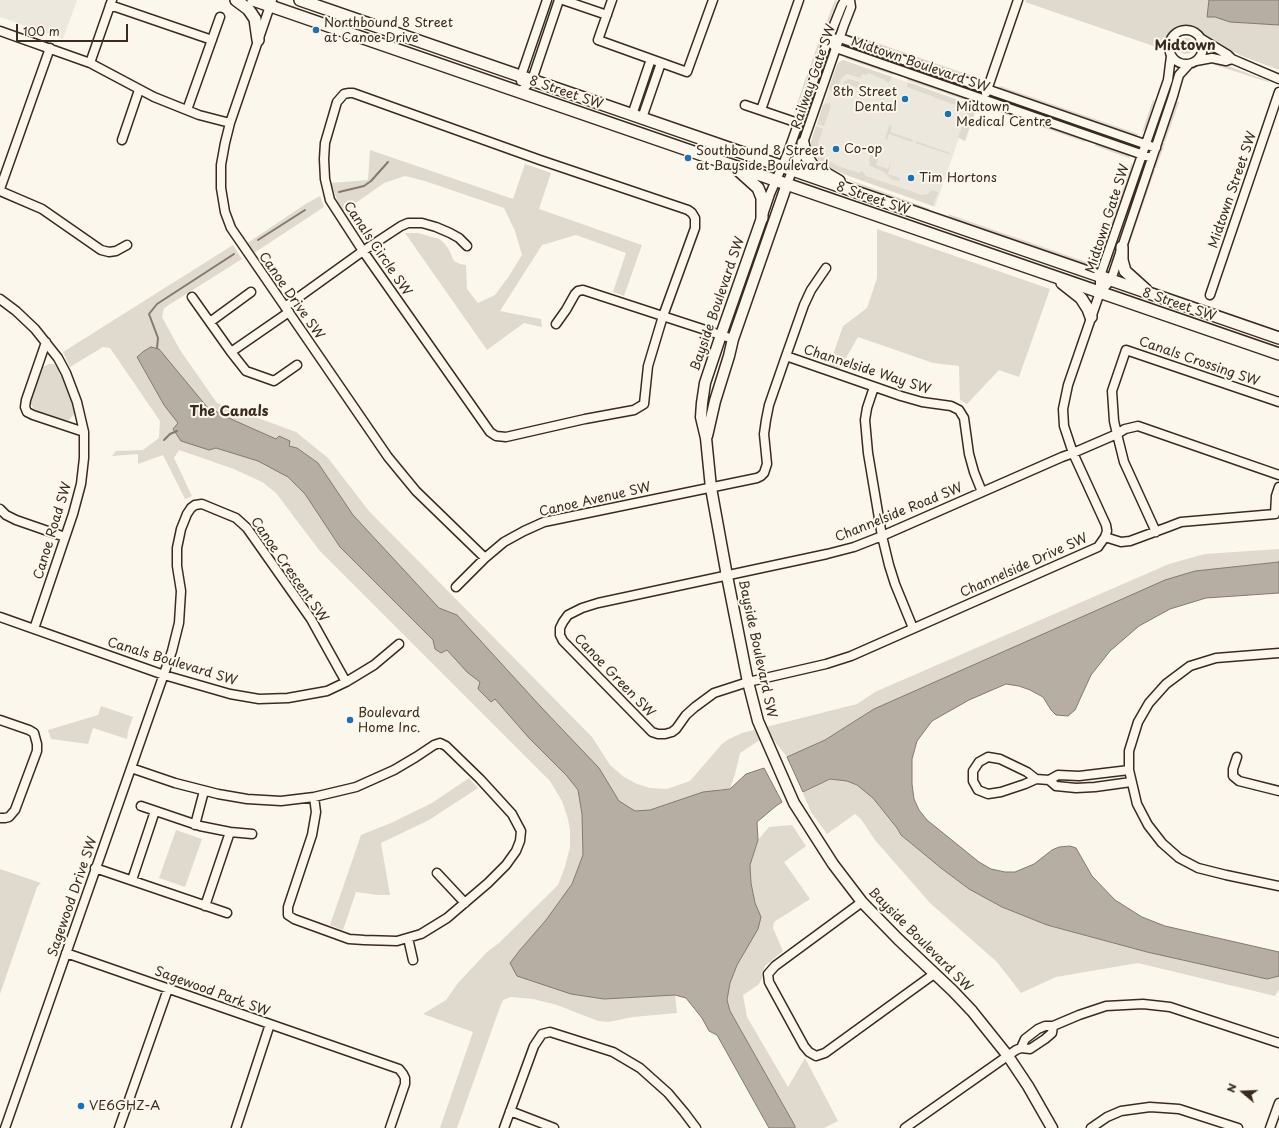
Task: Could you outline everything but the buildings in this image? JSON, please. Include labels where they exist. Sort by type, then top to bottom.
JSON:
[{"type":"main road","points":[[236,0],[251,13],[254,19],[258,40]]},
{"type":"main road","name":"8 Street SW","points":[[253,0],[271,3],[520,92],[1279,354]]},
{"type":"main road","name":"8 Street SW","points":[[300,0],[1279,338]]},
{"type":"main road","points":[[803,143],[806,156],[813,166],[856,192]]},
{"type":"main road","points":[[733,166],[758,188],[762,198],[762,218]]},
{"type":"main road","points":[[1122,247],[1124,271],[1145,289],[1159,297]]},
{"type":"main road","points":[[1054,276],[1081,298],[1091,317]]},
{"type":"street","points":[[520,92],[521,76],[547,0]]},
{"type":"street","points":[[520,92],[532,80],[559,0]]},
{"type":"street","points":[[563,0],[607,15]]},
{"type":"street","points":[[612,0],[598,40],[687,72],[713,0]]},
{"type":"street","points":[[761,110],[799,0]]},
{"type":"street","name":"Railway Gate SW","points":[[776,180],[828,40],[845,0]]},
{"type":"street","name":"Railway Gate SW","points":[[787,184],[851,6],[850,0]]},
{"type":"street","points":[[983,99],[1018,0]]},
{"type":"street","points":[[90,63],[111,2],[212,40]]},
{"type":"street","name":"Canoe Drive SW","points":[[271,3],[230,123],[221,165],[221,188],[225,212],[231,228],[388,457],[416,491],[484,558]]},
{"type":"street","points":[[187,110],[220,17]]},
{"type":"street","points":[[1192,62],[1200,57],[1203,50],[1203,44],[1200,38],[1196,33],[1190,30],[1177,32],[1169,43],[1171,56],[1176,61],[1182,63],[1192,62],[1212,58],[1226,61],[1232,60]]},
{"type":"street","points":[[0,31],[90,63],[139,90],[187,110],[230,123]]},
{"type":"street","name":"Midtown Boulevard SW","points":[[828,40],[840,38],[1156,148]]},
{"type":"street","points":[[1200,38],[1228,55],[1232,60],[1279,79]]},
{"type":"street","name":"Midtown Boulevard SW","points":[[828,40],[836,48],[1152,158]]},
{"type":"street","points":[[50,48],[0,190],[42,209],[101,250],[110,252],[116,251],[127,245]]},
{"type":"street","name":"Midtown Gate SW","points":[[1106,278],[1142,155],[1168,80],[1171,56]]},
{"type":"street","points":[[637,116],[651,59]]},
{"type":"street","points":[[637,116],[661,62]]},
{"type":"street","name":"Midtown Gate SW","points":[[1100,292],[1122,247],[1179,75],[1192,62]]},
{"type":"street","points":[[122,140],[139,90]]},
{"type":"street","name":"Midtown Street SW","points":[[1210,295],[1279,92]]},
{"type":"street","name":"Canals Circle SW","points":[[344,94],[353,94],[688,210],[695,218],[695,228],[663,316],[648,366],[644,404],[634,410],[584,419],[506,437],[496,436],[486,427],[341,219],[330,200],[325,179],[325,143],[337,102],[344,94]]},
{"type":"street","points":[[745,105],[798,123]]},
{"type":"street","name":"Bayside Boulevard SW","points":[[776,180],[705,383],[701,417],[706,438],[711,488],[727,576],[748,682],[758,721],[794,803],[833,864],[862,902],[934,974],[953,990],[972,1011],[1008,1056],[1028,1086],[1052,1128]]},
{"type":"street","name":"Bayside Boulevard SW","points":[[706,438],[733,339],[787,184]]},
{"type":"street","points":[[231,352],[363,251],[401,226],[415,222],[436,227],[459,238],[467,246]]},
{"type":"street","points":[[786,356],[804,305],[811,290],[826,268]]},
{"type":"street","points":[[556,324],[575,294],[582,290],[733,339]]},
{"type":"street","points":[[210,322],[251,292]]},
{"type":"street","name":"Channelside Drive SW","points":[[748,682],[826,664],[851,656],[1098,548],[1107,531],[1106,524],[1073,453],[1064,426],[1063,409],[1068,385],[1100,292]]},
{"type":"street","points":[[192,297],[246,371],[274,381],[297,365]]},
{"type":"street","name":"Canoe Road SW","points":[[0,299],[30,324],[55,353],[66,373],[77,402],[84,432],[84,458],[81,484],[73,514],[34,629]]},
{"type":"street","points":[[46,342],[26,400],[25,407],[27,412],[84,432]]},
{"type":"street","name":"Canals Crossing SW","points":[[1156,532],[1124,462],[1114,421],[1112,391],[1126,350],[1279,402]]},
{"type":"street","name":"Channelside Way SW","points":[[711,488],[757,478],[764,473],[766,464],[764,434],[766,420],[769,405],[786,356],[922,402],[951,406],[959,410],[964,418],[969,454],[982,492]]},
{"type":"street","points":[[874,387],[867,408],[865,430],[882,536],[895,584],[913,628]]},
{"type":"street","points":[[1073,453],[1125,429],[1138,426],[1279,475]]},
{"type":"street","name":"Channelside Road SW","points":[[727,576],[854,547],[1073,453]]},
{"type":"street","points":[[1105,537],[1121,542],[1130,541],[1181,522],[1277,514],[1276,496],[1279,487]]},
{"type":"street","name":"Canoe Avenue SW","points":[[456,587],[484,558],[504,542],[544,522],[711,488]]},
{"type":"street","name":"Canoe Crescent SW","points":[[164,675],[179,623],[181,591],[177,566],[177,548],[181,529],[191,508],[202,504],[236,518],[247,528],[310,619],[346,682]]},
{"type":"street","points":[[0,510],[16,520],[65,537]]},
{"type":"street","name":"Canoe Green SW","points":[[727,576],[598,603],[582,608],[568,616],[563,622],[560,628],[560,635],[563,641],[652,732],[658,734],[672,732],[686,715],[714,693],[748,682]]},
{"type":"street","name":"Canals Boulevard SW","points":[[0,617],[164,675],[230,694],[259,699],[288,698],[327,691],[346,682],[374,665],[399,644]]},
{"type":"street","points":[[1279,653],[1216,658],[1190,666],[1166,684],[1149,703],[1138,722],[1129,751],[1129,770],[1137,804],[1148,825],[1162,843],[1179,858],[1198,868],[1279,886]]},
{"type":"street","name":"Sagewood Drive SW","points":[[5,1128],[164,675]]},
{"type":"street","points":[[0,720],[34,733],[38,744],[37,751],[15,810],[9,817],[0,818]]},
{"type":"street","points":[[131,768],[204,791],[247,799],[281,800],[314,797],[356,786],[394,770],[434,745],[440,743],[446,746],[480,779],[512,814],[521,831],[520,841],[516,851],[506,865],[447,918],[421,934],[397,941],[349,939],[294,919],[288,914],[288,906],[312,835],[316,812],[314,797]]},
{"type":"street","points":[[1036,779],[1027,772],[1000,759],[988,757],[979,762],[974,770],[973,781],[978,790],[988,794],[1001,792],[1036,779],[1049,780],[1058,775],[1079,776],[1129,770]]},
{"type":"street","points":[[1237,757],[1233,769],[1233,776],[1239,781],[1279,791]]},
{"type":"street","points":[[1049,780],[1056,786],[1076,788],[1131,782]]},
{"type":"street","points":[[195,825],[204,791]]},
{"type":"street","points":[[141,806],[195,825],[230,832],[252,834]]},
{"type":"street","points":[[132,880],[155,811]]},
{"type":"street","points":[[205,906],[230,832]]},
{"type":"street","points":[[95,868],[227,913]]},
{"type":"street","points":[[437,873],[465,903]]},
{"type":"street","points":[[862,902],[775,966],[768,974],[769,982],[804,1046],[809,1052],[816,1056],[826,1053],[934,974]]},
{"type":"street","points":[[408,938],[413,960]]},
{"type":"street","name":"Sagewood Park SW","points":[[66,953],[270,1024],[239,1127]]},
{"type":"street","points":[[119,1128],[168,989]]},
{"type":"street","points":[[905,1128],[1021,1048],[1025,1039],[1038,1029],[1045,1026],[1053,1026],[1106,1006],[1143,1004],[1170,1007],[1279,1043]]},
{"type":"street","points":[[270,1024],[399,1069],[405,1078],[405,1084],[390,1128]]},
{"type":"street","points":[[1021,1048],[1030,1049],[1045,1039],[1052,1033],[1053,1026]]},
{"type":"street","points":[[504,1128],[534,1046],[542,1034],[550,1032],[613,1052],[640,1068],[668,1093],[696,1128]]},
{"type":"street","points":[[1270,1128],[1279,1103]]},
{"type":"street","points":[[1091,1128],[1107,1117],[1121,1111],[1150,1107],[1179,1109],[1238,1128]]},
{"type":"street","points":[[510,1111],[554,1128]]},
{"type":"shaded area","points":[[0,0],[77,0],[63,39],[0,17]]},
{"type":"shaded area","points":[[835,0],[837,1],[795,113],[794,112],[815,52]]},
{"type":"shaded area","points":[[1026,0],[1279,0],[1279,70],[1242,56],[1209,39],[1193,27],[1183,26],[1171,31],[1167,38],[1165,44],[1166,68],[1164,69],[1165,50],[1025,2]]},
{"type":"shaded area","points":[[1209,0],[1279,0],[1279,25],[1230,22],[1215,17],[1207,17]]},
{"type":"shaded area","points":[[854,35],[979,79],[971,79],[859,40]]},
{"type":"shaded area","points":[[1183,38],[1189,38],[1194,43],[1192,52],[1189,54],[1183,54],[1178,49],[1178,43]]},
{"type":"shaded area","points":[[853,46],[878,55],[877,58],[852,49]]},
{"type":"shaded area","points":[[848,57],[892,72],[893,75],[844,58]]},
{"type":"shaded area","points":[[826,58],[828,59],[794,155],[792,154]]},
{"type":"shaded area","points":[[843,60],[977,106],[965,141],[959,138],[935,207],[849,176],[824,165],[817,159],[816,156],[813,157],[811,142],[812,138],[837,65]]},
{"type":"shaded area","points":[[843,60],[892,77],[889,83],[868,73],[867,75],[862,74],[861,78],[847,74],[842,77],[838,86],[840,92],[847,96],[832,92],[829,88],[837,65]]},
{"type":"shaded area","points":[[1214,63],[1228,66],[1271,83],[1212,64]]},
{"type":"shaded area","points":[[917,69],[969,87],[968,89],[916,71]]},
{"type":"shaded area","points":[[909,78],[970,99],[971,102],[906,80]]},
{"type":"shaded area","points":[[848,79],[860,82],[858,88],[848,84],[847,91],[845,90],[844,83]]},
{"type":"shaded area","points":[[908,82],[960,101],[958,106],[907,87]]},
{"type":"shaded area","points":[[1000,86],[1138,135],[1131,135],[1003,90],[999,87]]},
{"type":"shaded area","points":[[1001,98],[1078,125],[1077,127],[1000,101]]},
{"type":"shaded area","points":[[1153,100],[1155,101],[1147,127],[1142,132]]},
{"type":"shaded area","points":[[963,101],[977,106],[965,141],[958,137],[968,111],[960,108]]},
{"type":"shaded area","points":[[1176,102],[1179,102],[1165,142],[1163,139]]},
{"type":"shaded area","points":[[829,103],[831,106],[824,126],[817,124],[823,105]]},
{"type":"shaded area","points":[[992,107],[1086,140],[1085,142],[990,109]]},
{"type":"shaded area","points":[[890,125],[892,126],[890,132],[913,140],[912,142],[889,134],[887,140],[885,139]]},
{"type":"shaded area","points":[[816,126],[823,129],[818,144],[824,146],[821,154],[813,157],[810,151]]},
{"type":"shaded area","points":[[916,141],[950,153],[949,154],[915,143]]},
{"type":"shaded area","points":[[1096,143],[1125,153],[1130,157],[1129,158],[1095,146]]},
{"type":"shaded area","points":[[1165,143],[1155,168],[1154,166],[1161,144]]},
{"type":"shaded area","points":[[876,145],[882,147],[882,149],[875,148],[872,156],[878,159],[876,165],[888,169],[891,163],[888,174],[900,178],[899,181],[891,179],[884,172],[870,166],[869,160],[874,146]]},
{"type":"shaded area","points":[[370,150],[513,199],[525,164],[551,173],[539,209],[642,245],[624,296],[613,292],[626,253],[576,235],[542,245],[500,311],[541,319],[542,327],[524,323],[487,350],[405,233],[418,233],[439,239],[443,242],[448,248],[454,261],[466,265],[467,289],[478,303],[495,295],[522,255],[515,231],[504,208],[425,181],[405,176],[384,183],[343,212],[331,183],[368,180]]},
{"type":"shaded area","points":[[822,157],[838,166],[859,173],[862,171],[866,176],[922,195],[928,194],[932,190],[938,192],[933,206],[849,176],[824,165],[817,158]]},
{"type":"shaded area","points":[[1132,162],[1132,169],[1102,255],[1098,262]]},
{"type":"shaded area","points":[[1141,168],[1144,169],[1112,263],[1109,262]]},
{"type":"shaded area","points":[[828,170],[850,180],[930,209],[926,211],[874,192]]},
{"type":"shaded area","points":[[1154,170],[1125,257],[1126,247],[1152,171]]},
{"type":"shaded area","points":[[320,196],[324,207],[254,253],[246,244],[304,205]]},
{"type":"shaded area","points":[[948,214],[1089,263],[1089,265],[1083,265],[950,219]]},
{"type":"shaded area","points":[[877,229],[1050,289],[1019,377],[999,370],[967,404],[960,400],[959,366],[933,363],[858,337],[839,370],[829,366],[843,326],[867,308],[877,278]]},
{"type":"shaded area","points":[[233,245],[242,259],[164,308],[162,317],[180,350],[217,403],[296,432],[328,458],[369,511],[592,737],[610,765],[624,777],[637,784],[650,788],[667,789],[690,781],[722,744],[742,733],[857,704],[875,692],[1169,564],[1205,554],[1279,549],[1279,562],[1195,571],[1135,593],[874,709],[825,740],[787,757],[769,734],[740,753],[730,789],[721,789],[584,854],[572,884],[546,920],[510,963],[517,976],[604,999],[675,995],[677,1013],[633,1017],[608,1022],[598,1021],[557,1005],[533,999],[511,997],[503,1000],[457,1128],[440,1128],[473,1032],[423,1014],[446,1000],[458,983],[487,952],[499,943],[558,885],[565,867],[570,847],[570,830],[568,819],[562,801],[550,781],[319,550],[276,493],[262,482],[234,469],[179,450],[174,458],[192,496],[185,499],[163,455],[138,464],[138,454],[112,456],[116,451],[143,450],[159,438],[160,421],[110,348],[103,347],[70,367],[63,352]]},
{"type":"shaded area","points":[[151,347],[159,349],[207,407],[276,439],[279,436],[290,441],[289,446],[297,448],[318,463],[353,515],[439,608],[457,615],[599,768],[619,801],[635,811],[650,810],[703,792],[730,789],[746,774],[764,768],[782,802],[757,822],[758,840],[750,865],[751,883],[755,903],[761,917],[758,929],[737,965],[730,983],[727,1000],[730,1011],[795,1128],[769,1128],[717,1035],[709,1031],[702,1018],[686,998],[675,995],[604,999],[571,994],[517,976],[510,963],[546,920],[572,884],[583,855],[582,814],[578,790],[567,776],[529,738],[495,699],[491,702],[478,689],[480,682],[467,672],[447,650],[441,653],[435,649],[433,640],[340,547],[305,494],[288,477],[258,461],[216,448],[209,450],[181,441],[173,429],[178,423],[164,405],[137,357]]},
{"type":"shaded area","points":[[49,364],[54,364],[60,369],[71,398],[75,413],[69,420],[62,420],[38,412],[31,404],[31,400],[43,367]]},
{"type":"shaded area","points":[[1279,562],[1279,593],[1206,598],[1170,609],[1139,626],[1110,651],[1091,675],[1075,710],[1068,716],[1056,715],[1043,697],[1030,690],[1019,686],[1006,684],[969,700],[932,721],[917,741],[912,759],[912,784],[914,799],[919,810],[927,820],[979,862],[991,869],[1005,872],[1015,872],[1034,864],[1052,850],[1059,847],[1070,846],[1076,848],[1092,876],[1115,900],[1142,917],[1165,926],[1279,952],[1279,976],[1267,979],[1147,952],[1047,925],[1002,907],[969,889],[901,835],[873,798],[857,785],[847,781],[830,779],[803,792],[787,757],[825,740],[874,709],[1165,580],[1195,571]]},
{"type":"shaded area","points":[[101,706],[133,717],[127,739],[93,728],[88,744],[51,739],[48,730],[98,715]]},
{"type":"shaded area","points":[[469,778],[478,788],[429,820],[381,843],[390,895],[356,892],[343,930],[330,925],[361,835],[391,823],[432,803]]},
{"type":"shaded area","points":[[830,779],[847,781],[866,791],[897,828],[901,835],[969,889],[1002,907],[1047,925],[1147,952],[1267,979],[1279,976],[1279,989],[1275,996],[1138,963],[1056,977],[1021,993],[997,962],[930,903],[875,840],[861,819],[855,814],[827,834],[811,812],[803,793]]},
{"type":"shaded area","points":[[792,825],[806,846],[784,862],[810,899],[774,922],[773,928],[783,951],[765,966],[762,979],[758,985],[743,995],[747,1017],[788,1087],[805,1058],[838,1121],[824,1128],[796,1128],[730,1011],[726,1000],[737,964],[761,917],[755,903],[751,883],[750,865],[758,840],[769,827]]},
{"type":"shaded area","points":[[176,830],[202,839],[185,887],[159,878]]},
{"type":"shaded area","points":[[0,869],[41,883],[37,887],[0,994]]},
{"type":"waterway","points":[[339,192],[364,186],[371,181],[388,162]]},
{"type":"waterway","points":[[258,240],[305,210]]},
{"type":"waterway","points":[[157,348],[158,338],[149,314],[157,304],[234,254]]},
{"type":"waterway","points":[[164,440],[170,434],[177,431]]},
{"type":"place","name":"Northbound 8 Street at Canoe Drive","points":[[316,30]]},
{"type":"place","name":"8th Street Dental","points":[[905,99]]},
{"type":"place","name":"Midtown Medical Centre","points":[[948,114]]},
{"type":"place","name":"Co-op","points":[[836,149]]},
{"type":"place","name":"Southbound 8 Street at Bayside Boulevard","points":[[688,158]]},
{"type":"place","name":"Tim Hortons","points":[[911,178]]},
{"type":"place","name":"Boulevard Home Inc.","points":[[350,720]]},
{"type":"place","name":"VE6GHZ-A","points":[[81,1106]]},
{"type":"district","name":"Midtown","points":[[1185,46]]},
{"type":"district","name":"The Canals","points":[[229,412]]}]
